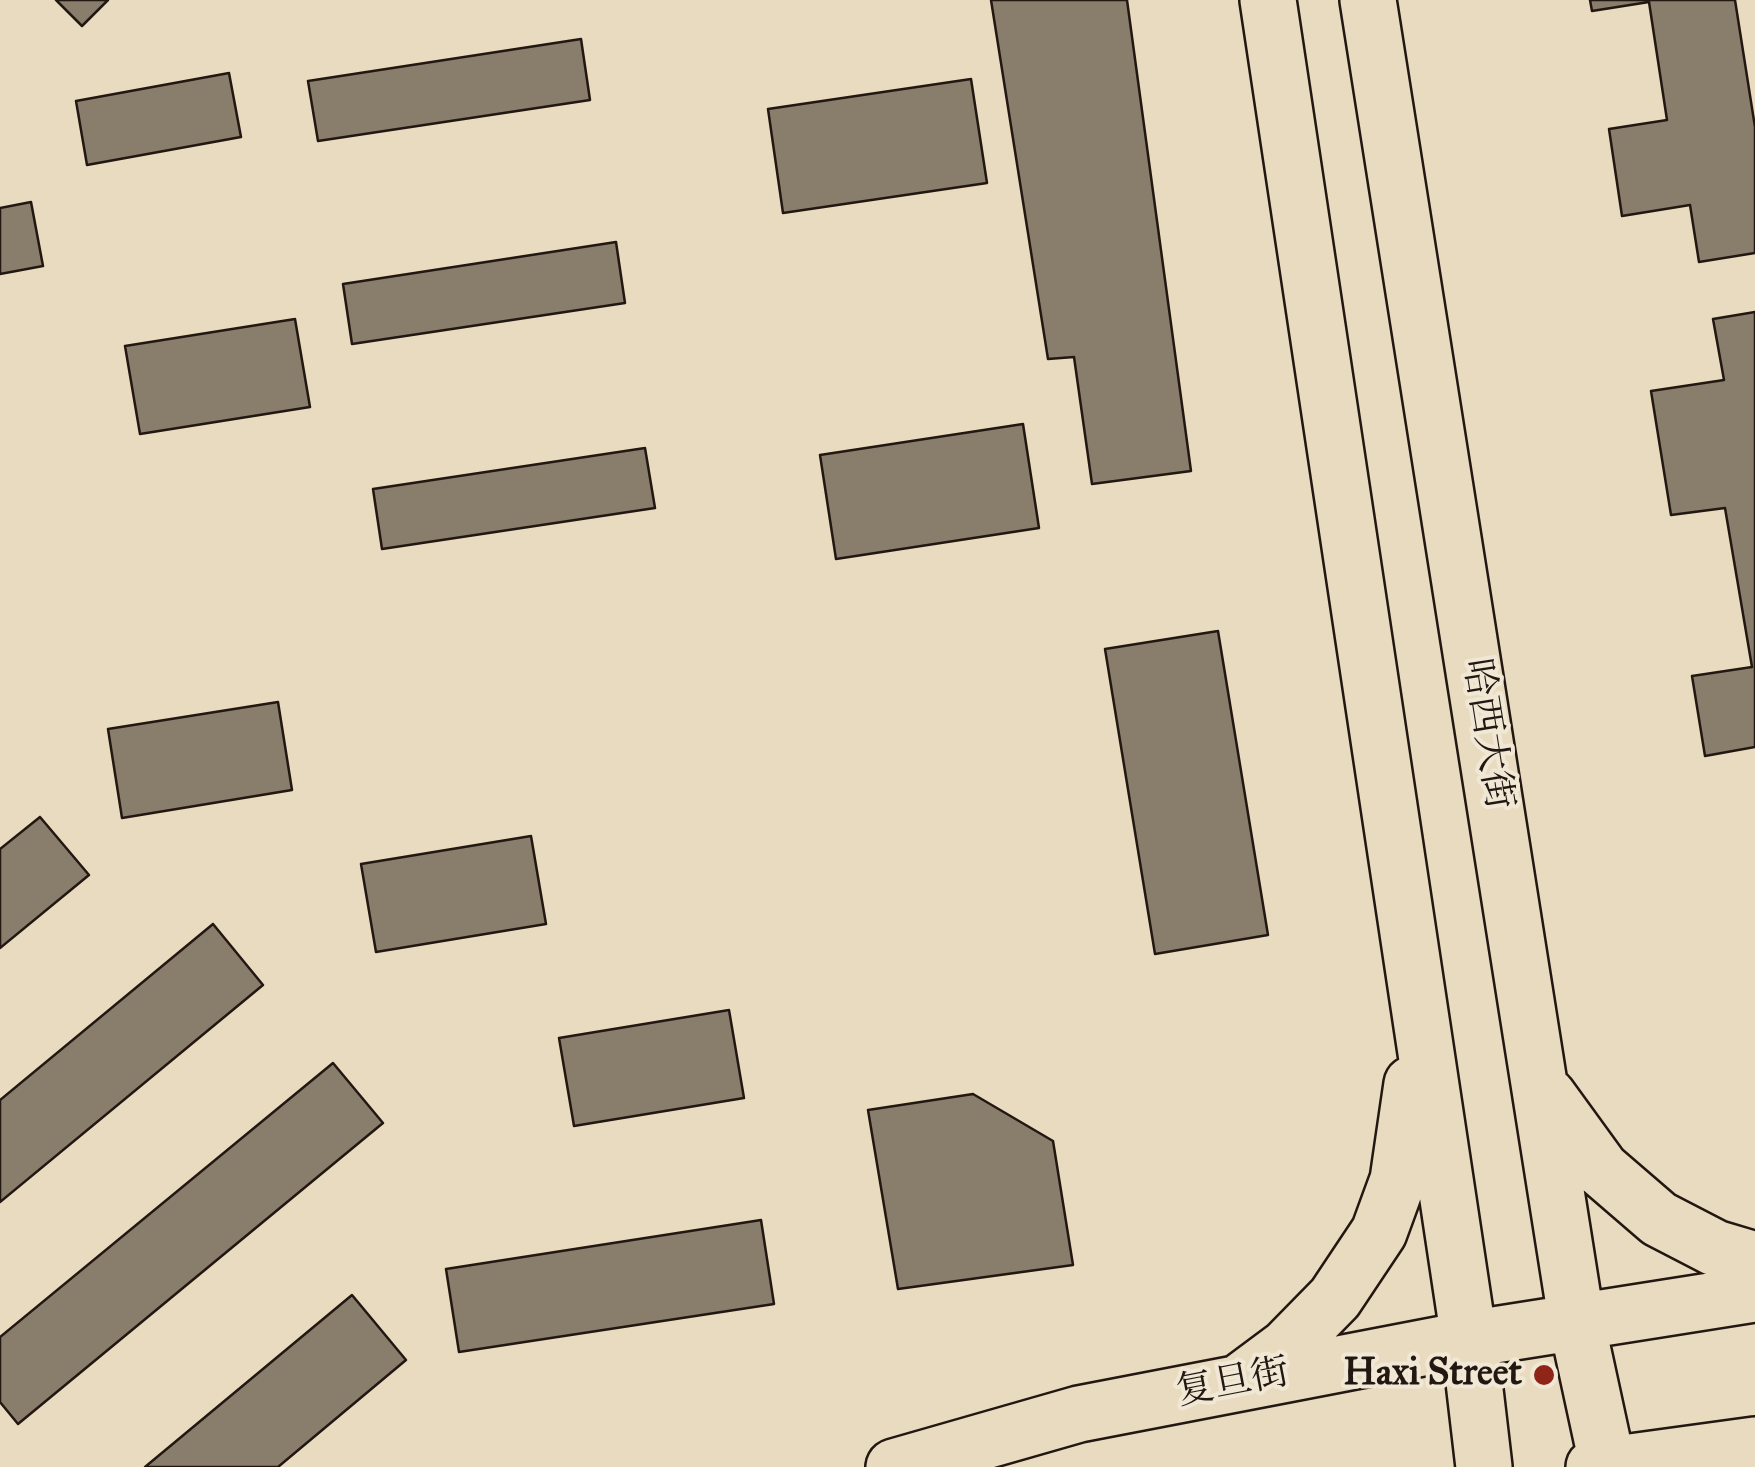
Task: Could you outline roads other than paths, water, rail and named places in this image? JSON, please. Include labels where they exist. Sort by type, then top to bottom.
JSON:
[{"type":"main road","points":[[1268,0],[1484,1467]]},
{"type":"main road","name":"哈西大街","points":[[1368,0],[1603,1466]]},
{"type":"main road","points":[[1238,1383],[1287,1346],[1335,1298],[1379,1232],[1398,1180],[1410,1114],[1420,1012]]},
{"type":"main road","points":[[1543,1089],[1601,1168],[1659,1219],[1715,1248],[1755,1260]]},
{"type":"main road","name":"复旦街","points":[[894,1467],[1079,1414],[1468,1339],[1755,1294]]},
{"type":"main road","points":[[1603,1466],[1755,1444]]},
{"type":"place","name":"Haxi Street","points":[[1544,1375]]}]
